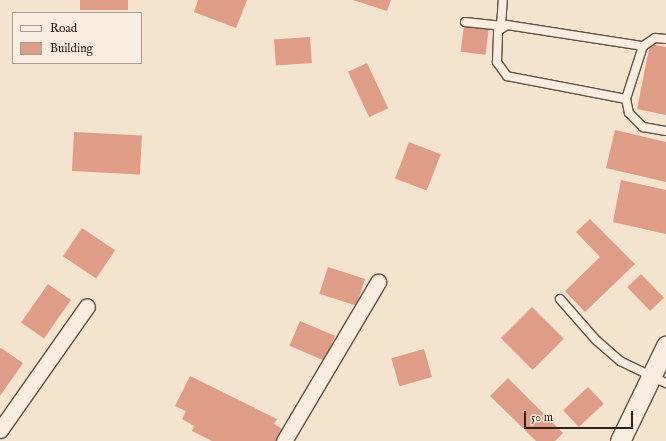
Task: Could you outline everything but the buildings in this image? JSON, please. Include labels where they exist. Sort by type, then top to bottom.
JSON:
[{"type":"street","points":[[284,441],[378,282]]},
{"type":"street","points":[[0,430],[87,306]]},
{"type":"street","points":[[620,441],[649,376],[666,346]]},
{"type":"lane","points":[[503,0],[497,62],[507,76],[626,99]]},
{"type":"lane","points":[[465,22],[643,46]]},
{"type":"lane","points":[[666,39],[655,38],[643,46],[626,99],[629,113],[643,127],[666,131]]},
{"type":"lane","points":[[560,299],[596,340],[620,361],[666,383]]}]
